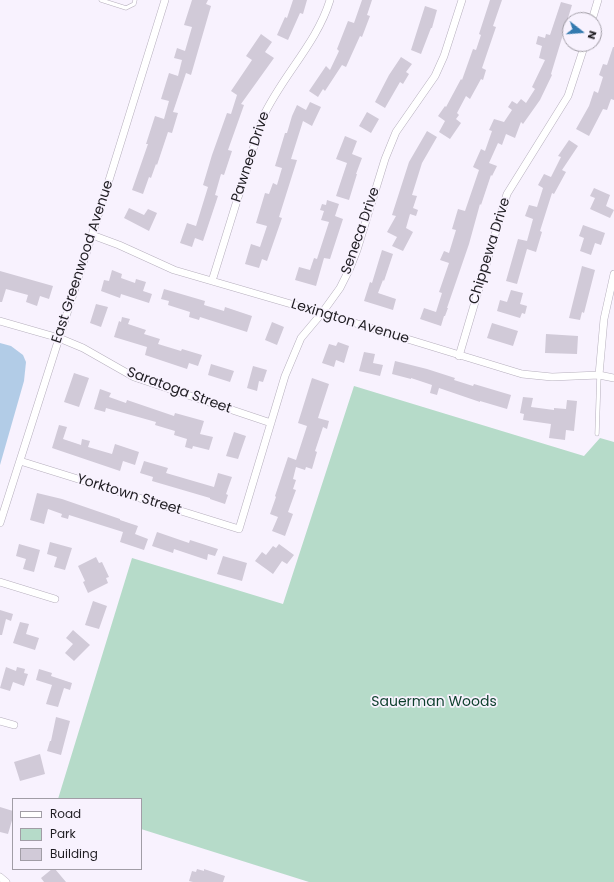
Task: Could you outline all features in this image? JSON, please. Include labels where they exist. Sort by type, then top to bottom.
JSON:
[{"type":"street","name":"East Greenwood Avenue","points":[[0,523],[165,0]]},
{"type":"street","name":"Pawnee Drive","points":[[212,281],[263,116],[271,99],[315,34],[327,11],[330,0]]},
{"type":"street","name":"Seneca Drive","points":[[239,529],[285,376],[301,338],[340,288],[350,268],[385,159],[396,132],[435,76],[444,56],[462,0]]},
{"type":"street","points":[[594,12],[598,0]]},
{"type":"street","name":"Chippewa Drive","points":[[459,356],[507,194],[568,96],[582,52]]},
{"type":"street","name":"Lexington Avenue","points":[[92,235],[119,245],[174,270],[522,374],[552,377],[599,375],[614,378]]},
{"type":"street","points":[[599,375],[604,319],[614,274]]},
{"type":"street","name":"Saratoga Street","points":[[0,321],[59,338],[83,348],[134,377],[271,423]]},
{"type":"street","name":"Yorktown Street","points":[[20,461],[239,529]]},
{"type":"street","points":[[0,582],[55,599]]},
{"type":"street","points":[[0,721],[14,725]]},
{"type":"street","points":[[0,877],[6,882]]},
{"type":"lane","points":[[101,0],[126,8],[134,4],[135,0]]},
{"type":"lane","points":[[597,434],[599,375]]},
{"type":"green space","name":"Sauerman Woods","points":[[354,386],[584,456],[600,438],[614,442],[614,882],[309,882],[142,829],[142,798],[58,798],[132,558],[283,604]]},
{"type":"water","points":[[0,343],[11,346],[23,355],[26,362],[24,381],[0,465]]},
{"type":"building","points":[[192,0],[208,0],[206,4],[211,6],[191,75],[186,73],[173,112],[178,113],[172,133],[168,132],[157,165],[156,164],[151,178],[149,177],[143,194],[132,190],[148,144],[146,144],[155,116],[164,119],[169,101],[161,99],[169,73],[178,76],[182,60],[174,58],[177,48],[185,51],[192,27],[184,25]]},
{"type":"building","points":[[293,0],[307,0],[303,14],[300,13],[288,40],[277,35],[285,17],[287,18]]},
{"type":"building","points":[[362,0],[372,0],[367,15],[370,16],[362,37],[360,36],[346,67],[342,65],[325,91],[323,89],[318,97],[309,91],[326,66],[330,70],[339,51],[337,49],[348,21],[354,23]]},
{"type":"building","points":[[490,0],[502,0],[493,26],[496,27],[482,68],[486,70],[483,80],[481,79],[470,99],[466,96],[457,113],[459,115],[456,119],[461,123],[450,139],[439,132],[445,121],[438,116],[445,106],[446,107],[461,79],[462,80],[473,49],[476,50],[481,35],[479,34]]},
{"type":"building","points":[[561,2],[572,5],[570,12],[562,12],[562,38],[551,74],[552,75],[540,100],[523,124],[521,122],[515,138],[506,134],[502,145],[498,143],[489,163],[497,166],[492,176],[491,175],[481,205],[480,204],[469,244],[441,326],[420,319],[424,308],[436,312],[442,293],[439,292],[449,263],[440,260],[444,251],[449,253],[456,230],[452,229],[458,209],[465,211],[479,170],[473,167],[481,149],[485,151],[492,131],[489,130],[494,119],[504,122],[512,110],[508,107],[512,101],[517,104],[521,99],[526,103],[535,89],[532,87],[545,60],[539,58],[542,46],[536,44],[538,36],[545,38],[546,34],[550,35]]},
{"type":"building","points":[[425,6],[437,10],[432,28],[421,54],[411,50]]},
{"type":"building","points":[[261,34],[272,42],[265,52],[274,58],[241,104],[244,105],[228,150],[232,151],[224,175],[221,174],[215,195],[218,196],[203,241],[195,238],[192,247],[180,243],[187,223],[196,226],[208,187],[203,185],[212,155],[227,113],[231,114],[237,95],[231,91],[252,60],[246,56]]},
{"type":"building","points":[[613,47],[614,100],[611,99],[607,110],[603,109],[589,136],[576,129],[589,106],[594,91],[598,93],[603,77],[599,75],[603,64],[607,65]]},
{"type":"building","points":[[401,57],[412,64],[406,72],[409,74],[403,84],[400,82],[385,108],[375,102],[389,75]]},
{"type":"building","points":[[310,102],[321,107],[312,126],[303,121],[291,159],[297,160],[279,217],[282,218],[267,261],[262,259],[259,268],[245,264],[251,244],[260,247],[267,226],[256,223],[265,193],[269,194],[273,183],[277,185],[282,168],[275,166],[285,133],[287,133],[297,105],[306,110]]},
{"type":"building","points":[[367,112],[379,119],[371,133],[359,126]]},
{"type":"building","points":[[427,131],[437,137],[422,163],[412,195],[417,196],[413,208],[418,210],[416,216],[410,214],[406,228],[413,232],[403,251],[392,246],[397,237],[387,232],[396,216],[392,215],[409,162]]},
{"type":"building","points":[[345,136],[357,141],[352,154],[362,158],[349,200],[336,196],[347,163],[336,159]]},
{"type":"building","points":[[569,140],[578,146],[562,170],[566,172],[554,194],[552,193],[540,231],[542,232],[536,252],[527,249],[517,284],[506,281],[518,239],[527,241],[533,219],[525,216],[529,205],[537,207],[543,188],[538,185],[544,174],[551,177],[561,157],[558,156]]},
{"type":"building","points":[[594,188],[610,195],[606,206],[614,210],[610,218],[590,209],[595,198],[590,196]]},
{"type":"building","points":[[327,200],[339,204],[335,216],[343,219],[330,259],[324,258],[316,286],[295,280],[299,267],[310,270],[314,258],[317,259],[329,222],[321,220],[324,211],[320,210],[322,204],[326,205]]},
{"type":"building","points":[[129,208],[144,215],[148,209],[157,213],[149,231],[124,218]]},
{"type":"building","points":[[583,225],[605,233],[601,245],[595,243],[591,255],[580,251],[584,238],[579,236]]},
{"type":"building","points":[[382,250],[393,254],[384,281],[383,280],[378,293],[396,299],[393,310],[364,301],[370,282],[372,283]]},
{"type":"building","points":[[582,266],[595,270],[584,313],[582,312],[580,320],[569,318]]},
{"type":"building","points":[[112,270],[122,274],[121,278],[135,283],[136,279],[146,282],[143,291],[152,294],[149,303],[121,294],[120,298],[101,291],[104,280],[109,281]]},
{"type":"building","points":[[0,271],[53,286],[49,299],[40,296],[37,306],[26,302],[28,295],[6,289],[2,302],[0,302]]},
{"type":"building","points":[[164,289],[205,301],[204,305],[224,311],[225,307],[252,316],[247,332],[200,317],[199,320],[189,317],[190,312],[168,305],[169,301],[161,299]]},
{"type":"building","points":[[511,290],[523,293],[520,304],[527,306],[525,314],[522,313],[520,318],[497,311],[500,300],[507,302]]},
{"type":"building","points":[[96,304],[108,307],[101,327],[90,323]]},
{"type":"building","points":[[122,317],[130,319],[128,324],[146,330],[144,334],[160,339],[158,344],[181,351],[182,349],[202,355],[198,366],[189,363],[187,369],[145,355],[147,347],[114,337],[119,321],[121,322]]},
{"type":"building","points":[[272,322],[284,327],[277,345],[265,340]]},
{"type":"building","points":[[492,323],[518,331],[513,346],[487,338]]},
{"type":"building","points":[[546,334],[578,336],[577,354],[545,353]]},
{"type":"building","points":[[338,342],[349,346],[344,363],[336,360],[334,367],[322,363],[329,344],[336,346]]},
{"type":"building","points":[[364,352],[375,354],[373,363],[383,365],[380,376],[359,371]]},
{"type":"building","points":[[395,361],[427,369],[455,378],[454,380],[473,386],[474,384],[511,395],[507,409],[480,402],[439,388],[437,395],[430,393],[432,385],[392,374]]},
{"type":"building","points":[[211,364],[234,371],[230,382],[208,375]]},
{"type":"building","points":[[253,366],[267,370],[263,382],[259,381],[257,391],[247,388]]},
{"type":"building","points":[[74,373],[89,378],[79,407],[64,402]]},
{"type":"building","points":[[312,378],[329,384],[318,418],[329,421],[327,429],[323,427],[315,451],[317,452],[312,469],[306,467],[305,470],[296,467],[293,479],[296,480],[293,489],[296,490],[288,512],[293,514],[285,536],[272,531],[278,517],[270,514],[288,457],[296,460],[307,426],[298,423]]},
{"type":"building","points":[[100,389],[111,393],[109,397],[126,403],[127,400],[174,416],[175,413],[204,421],[200,434],[213,437],[209,450],[193,446],[192,449],[185,447],[187,439],[174,435],[175,431],[155,425],[156,422],[106,408],[105,412],[94,409]]},
{"type":"building","points":[[523,397],[533,398],[531,407],[554,410],[554,408],[566,409],[567,400],[577,401],[574,431],[566,430],[565,440],[549,438],[551,424],[523,420],[524,414],[520,413]]},
{"type":"building","points":[[59,425],[67,427],[63,439],[81,445],[82,439],[90,441],[88,447],[112,454],[115,444],[139,452],[135,465],[123,461],[120,471],[52,448]]},
{"type":"building","points":[[234,432],[246,436],[238,459],[226,456]]},
{"type":"building","points":[[144,461],[168,468],[166,473],[214,487],[218,473],[232,477],[226,494],[228,495],[225,504],[210,498],[152,481],[153,477],[140,473]]},
{"type":"building","points":[[37,493],[62,499],[138,526],[135,534],[148,539],[144,550],[120,542],[123,532],[69,515],[68,519],[61,517],[62,514],[48,509],[44,524],[30,520]]},
{"type":"building","points":[[157,532],[189,543],[190,540],[218,549],[215,556],[208,554],[207,560],[174,549],[173,553],[152,546]]},
{"type":"building","points":[[50,542],[72,548],[65,570],[54,567],[57,557],[47,554]]},
{"type":"building","points":[[19,544],[40,550],[34,572],[23,569],[26,559],[16,556]]},
{"type":"building","points":[[279,544],[294,555],[287,564],[282,561],[273,574],[255,561],[262,552],[266,555],[273,546],[276,548]]},
{"type":"building","points":[[223,556],[247,563],[242,581],[217,574]]},
{"type":"building","points":[[96,557],[99,563],[102,562],[109,577],[106,578],[108,583],[88,593],[83,582],[85,581],[78,566]]},
{"type":"building","points":[[93,601],[107,606],[99,629],[85,625]]},
{"type":"building","points":[[0,610],[13,614],[11,621],[6,619],[2,635],[0,635]]},
{"type":"building","points":[[20,622],[29,624],[26,634],[39,638],[35,650],[13,643]]},
{"type":"building","points":[[73,630],[90,645],[74,661],[65,653],[73,644],[66,638]]},
{"type":"building","points":[[6,667],[16,671],[17,667],[25,669],[24,673],[28,674],[24,686],[13,682],[10,691],[0,688]]},
{"type":"building","points":[[39,669],[52,673],[51,676],[72,683],[70,690],[64,688],[58,707],[46,704],[52,685],[36,680]]},
{"type":"building","points":[[56,717],[70,721],[61,755],[47,751],[51,741]]},
{"type":"building","points":[[40,754],[45,774],[20,781],[14,762]]},
{"type":"building","points":[[0,807],[12,811],[12,820],[8,834],[0,832]]},
{"type":"building","points":[[197,869],[204,871],[204,869],[225,876],[223,882],[189,881],[192,871],[196,872]]},
{"type":"building","points":[[51,870],[56,870],[66,882],[44,882],[41,878]]}]
